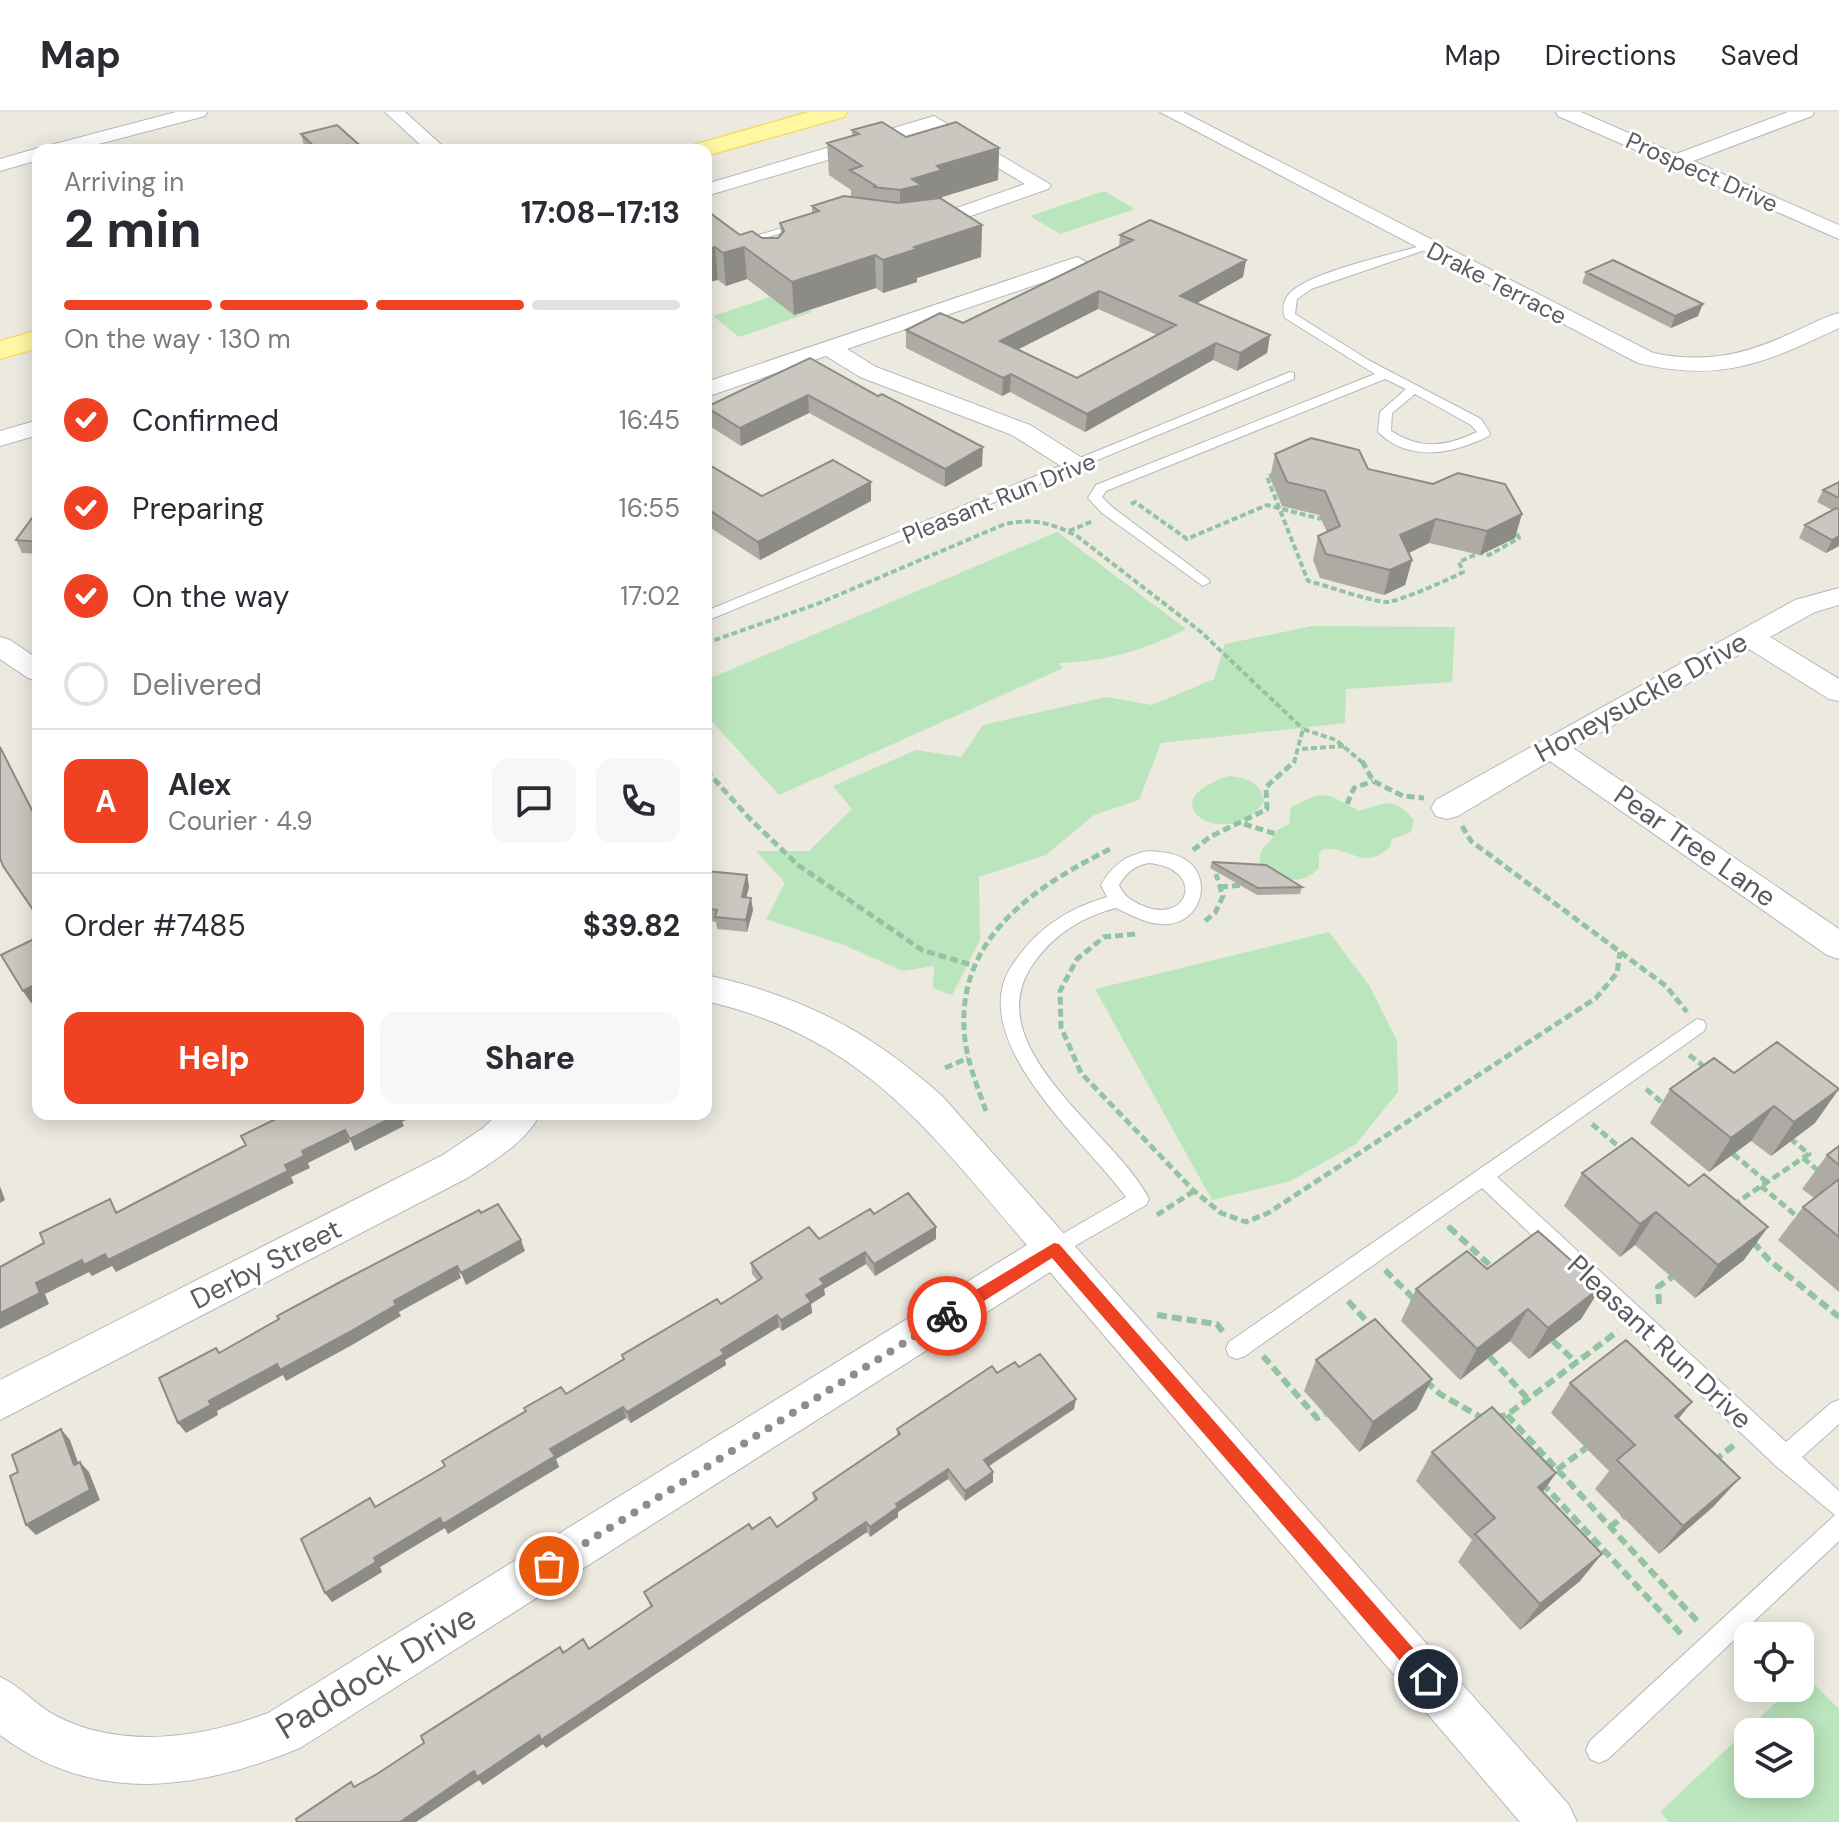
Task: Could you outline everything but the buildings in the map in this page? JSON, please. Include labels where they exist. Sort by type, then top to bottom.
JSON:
[{"type":"main road","points":[[712,147],[835,112]]},
{"type":"main road","points":[[0,350],[32,341]]},
{"type":"street","points":[[77,144],[198,112]]},
{"type":"street","points":[[394,112],[430,144]]},
{"type":"street","name":"Drake Terrace","points":[[1169,112],[1630,352],[1665,363],[1704,367],[1739,363],[1839,320]]},
{"type":"street","name":"Prospect Drive","points":[[1565,112],[1839,233]]},
{"type":"street","points":[[1676,161],[1805,112]]},
{"type":"street","points":[[712,188],[925,117],[1041,185],[921,225]]},
{"type":"street","points":[[0,143],[7,163],[32,156]]},
{"type":"street","points":[[738,237],[763,255]]},
{"type":"street","points":[[712,388],[1077,263]]},
{"type":"street","points":[[827,347],[868,372],[1021,430],[1078,466]]},
{"type":"street","points":[[0,439],[32,429]]},
{"type":"street","name":"Honeysuckle Drive","points":[[1447,808],[1805,606],[1839,596]]},
{"type":"street","points":[[1750,637],[1839,692]]},
{"type":"street","points":[[0,646],[32,668]]},
{"type":"street","name":"Pear Tree Lane","points":[[1551,747],[1839,946]]},
{"type":"street","points":[[712,989],[737,994],[814,1021],[874,1058],[930,1107],[1552,1822]]},
{"type":"street","name":"Derby Street","points":[[0,1401],[456,1166],[487,1146],[515,1120]]},
{"type":"street","name":"Paddock Drive","points":[[0,1701],[23,1723],[53,1741],[88,1753],[145,1763],[217,1754],[283,1731],[1054,1249]]},
{"type":"lane","points":[[738,237],[816,221]]},
{"type":"lane","points":[[1414,388],[1386,412],[1384,432],[1402,445],[1431,451],[1458,447],[1484,433],[1476,422],[1414,388],[1383,375],[1289,315],[1288,305],[1297,293],[1320,282],[1428,247]]},
{"type":"lane","points":[[1203,582],[1111,514],[1095,498],[1101,488],[1383,375]]},
{"type":"lane","name":"Pleasant Run Drive","points":[[712,614],[1078,466],[1290,376]]},
{"type":"lane","points":[[1178,854],[1196,890],[1192,903],[1176,915],[1146,915],[1118,901],[1110,885],[1117,870],[1133,860],[1153,857],[1178,854]]},
{"type":"lane","points":[[1054,1249],[1139,1199],[1103,1153],[1055,1101],[1027,1063],[1015,1025],[1010,990],[1019,970],[1043,938],[1069,919],[1099,905],[1118,901]]},
{"type":"lane","points":[[1243,1344],[1697,1026]]},
{"type":"lane","name":"Pleasant Run Drive","points":[[1482,1176],[1839,1506]]},
{"type":"lane","points":[[1784,1458],[1839,1410]]},
{"type":"lane","points":[[1599,1750],[1839,1525]]},
{"type":"path","points":[[1304,460],[1502,507],[1519,538],[1489,555],[1479,553],[1459,562],[1463,572],[1446,582],[1427,586],[1389,602],[1375,601],[1308,581],[1279,508],[1267,477],[1304,460]]},
{"type":"path","points":[[1111,514],[1135,502],[1187,539],[1267,505],[1321,519]]},
{"type":"path","points":[[712,641],[817,604],[1005,524],[1027,519],[1054,524],[1077,536],[1201,632],[1303,729],[1324,732],[1344,746],[1366,764],[1373,781],[1403,796],[1430,798],[1447,808],[1471,841],[1666,986],[1697,1026]]},
{"type":"path","points":[[1178,854],[1192,851],[1212,833],[1243,823],[1267,809],[1266,787],[1291,771],[1302,749],[1303,729]]},
{"type":"path","points":[[1302,749],[1344,746]]},
{"type":"path","points":[[712,777],[798,865],[922,950],[975,966]]},
{"type":"path","points":[[1347,804],[1354,788],[1373,781]]},
{"type":"path","points":[[1243,823],[1276,834]]},
{"type":"path","points":[[986,1111],[968,1058],[964,1026],[966,997],[983,944],[1013,907],[1040,888],[1125,842]]},
{"type":"path","points":[[1178,854],[1192,851],[1199,855]]},
{"type":"path","points":[[1194,929],[1215,913],[1223,896],[1211,866]]},
{"type":"path","points":[[1220,887],[1243,885]]},
{"type":"path","points":[[1145,935],[1104,937],[1077,959],[1060,991],[1061,1027],[1081,1073],[1173,1170],[1221,1213],[1246,1222],[1268,1213],[1596,998],[1617,973],[1620,952]]},
{"type":"path","points":[[1673,1043],[1710,1072]]},
{"type":"path","points":[[945,1068],[968,1058]]},
{"type":"path","points":[[1628,1074],[1670,1109]]},
{"type":"path","points":[[1576,1110],[1625,1152]]},
{"type":"path","points":[[1731,1218],[1728,1208],[1809,1154],[1792,1140]]},
{"type":"path","points":[[1733,1154],[1803,1221]]},
{"type":"path","points":[[1803,1158],[1822,1174]]},
{"type":"path","points":[[1433,1211],[1503,1278]]},
{"type":"path","points":[[1750,1239],[1769,1260],[1839,1317]]},
{"type":"path","points":[[1370,1255],[1422,1306]]},
{"type":"path","points":[[1331,1283],[1380,1336]]},
{"type":"path","points":[[1157,1315],[1217,1324],[1243,1344],[1317,1418],[1325,1414]]},
{"type":"path","points":[[1483,1419],[1507,1415],[1635,1319]]},
{"type":"path","points":[[1553,1341],[1577,1363]]},
{"type":"path","points":[[1490,1357],[1528,1399]]},
{"type":"path","points":[[1420,1377],[1493,1429]]},
{"type":"path","points":[[1507,1415],[1610,1527],[1709,1648]]},
{"type":"path","points":[[1710,1464],[1754,1430]]},
{"type":"path","points":[[1557,1470],[1586,1448]]},
{"type":"path","points":[[1532,1471],[1574,1517],[1709,1648]]},
{"type":"path","points":[[1564,1525],[1574,1517]]},
{"type":"path","points":[[1610,1527],[1623,1517]]},
{"type":"green space","points":[[1104,191],[1135,209],[1060,234],[1030,216]]},
{"type":"green space","points":[[774,284],[812,312],[739,337],[713,316],[770,297]]},
{"type":"green space","points":[[1057,532],[1186,629],[1124,654],[1058,663],[1063,668],[779,795],[712,722],[712,677]]},
{"type":"green space","points":[[1312,626],[1455,627],[1452,682],[1346,689],[1345,723],[1161,743],[1139,800],[1094,815],[1046,855],[979,877],[980,940],[952,995],[933,988],[934,966],[903,971],[844,945],[766,919],[785,883],[756,851],[809,851],[852,809],[833,786],[916,750],[961,757],[983,725],[1106,697],[1152,705],[1214,679],[1225,644]]},
{"type":"green space","points":[[1229,776],[1252,782],[1260,789],[1264,801],[1249,816],[1232,823],[1215,824],[1193,810],[1193,799],[1204,787]]},
{"type":"green space","points":[[1317,795],[1331,796],[1359,811],[1382,804],[1401,807],[1414,821],[1411,832],[1392,839],[1390,847],[1372,857],[1323,849],[1319,854],[1319,868],[1298,880],[1284,878],[1261,867],[1262,850],[1277,830],[1289,824],[1291,807]]},
{"type":"green space","points":[[1329,932],[1369,985],[1397,1041],[1398,1092],[1356,1144],[1291,1181],[1212,1200],[1095,989]]},
{"type":"green space","points":[[1814,1684],[1839,1709],[1839,1822],[1669,1822],[1660,1812],[1734,1742],[1734,1798],[1814,1798],[1814,1718],[1759,1718],[1776,1702],[1814,1702]]},
{"type":"way so far","points":[[549,1566],[947,1316]]},
{"type":"route","points":[[947,1316],[1054,1249],[1428,1679]]}]
